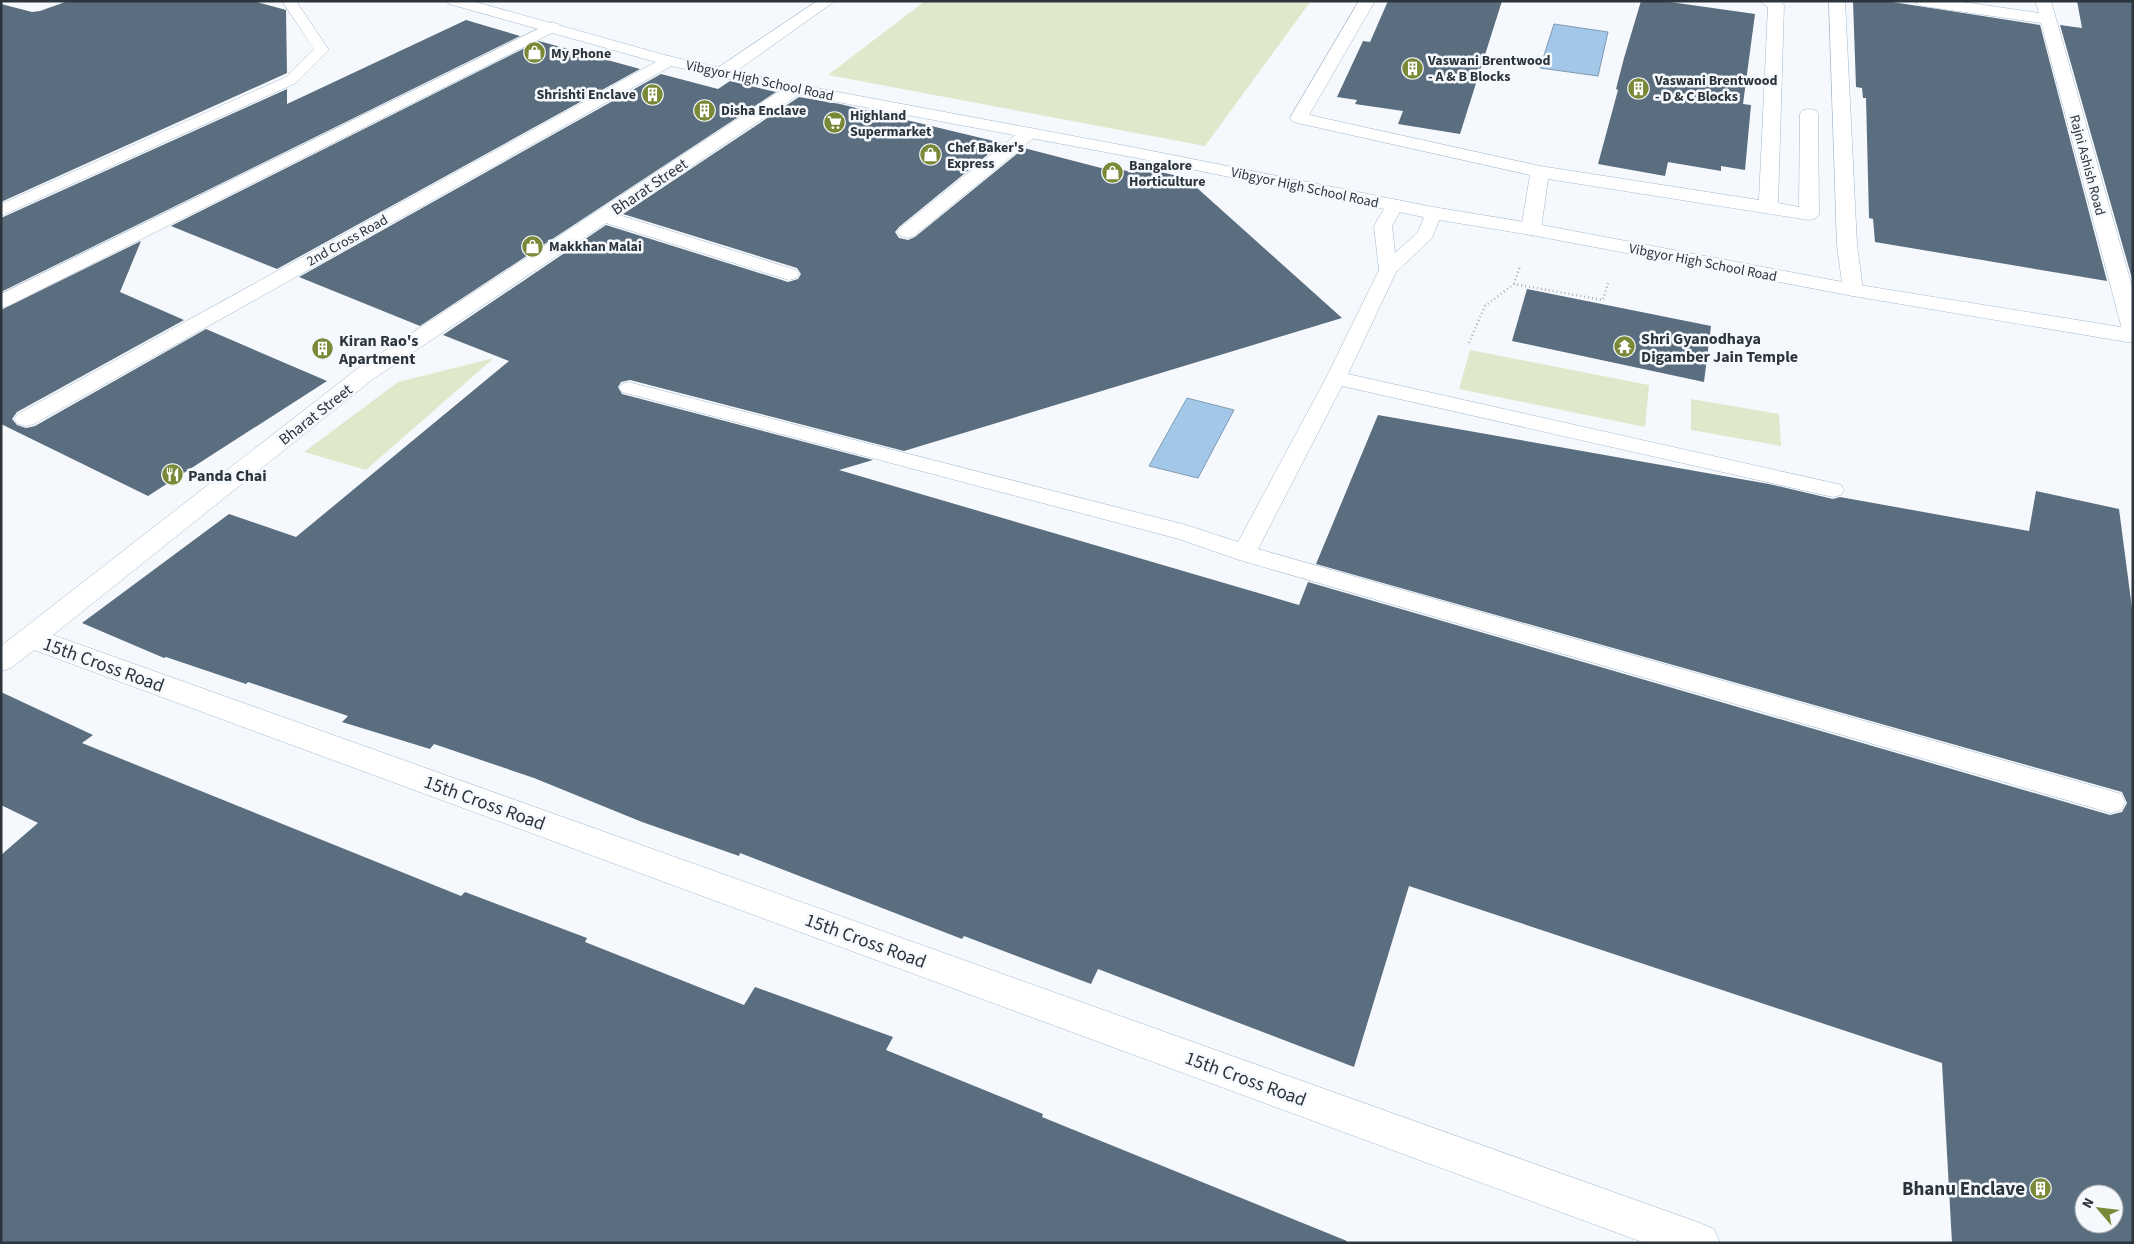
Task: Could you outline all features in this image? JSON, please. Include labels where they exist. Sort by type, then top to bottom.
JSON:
[{"type":"street","name":"Vibgyor High School Road","points":[[454,1],[669,61],[795,89],[1147,155],[1394,206],[1853,290],[2133,336]]},
{"type":"street","points":[[722,73],[828,1]]},
{"type":"street","points":[[1299,118],[1367,1]]},
{"type":"street","points":[[1766,1],[1776,5],[1768,207]]},
{"type":"street","points":[[1837,1],[1847,246],[1853,290]]},
{"type":"street","points":[[1922,1],[2046,10]]},
{"type":"street","name":"Rajni Ashish Road","points":[[2046,10],[2133,329]]},
{"type":"street","points":[[1,302],[552,27]]},
{"type":"street","name":"2nd Cross Road","points":[[26,419],[669,61]]},
{"type":"street","name":"Bharat Street","points":[[1,661],[365,374],[795,89]]},
{"type":"street","points":[[1282,114],[1540,172],[1809,214],[1809,114]]},
{"type":"street","points":[[907,232],[1029,133]]},
{"type":"street","points":[[1531,230],[1540,172]]},
{"type":"street","points":[[604,216],[788,274]]},
{"type":"street","name":"15th Cross Road","points":[[31,638],[1700,1243]]},
{"type":"lane","points":[[1,211],[291,80],[322,50],[289,1]]},
{"type":"lane","points":[[1388,270],[1383,226],[1394,206]]},
{"type":"lane","points":[[1244,553],[1336,378],[1388,270],[1426,234],[1433,213]]},
{"type":"lane","points":[[1336,378],[1833,490]]},
{"type":"lane","points":[[628,388],[1186,533],[1244,553],[2111,802]]},
{"type":"path","points":[[1469,343],[1485,306],[1514,284],[1603,300]]},
{"type":"green space","points":[[925,1],[1311,1],[1205,146],[828,75]]},
{"type":"green space","points":[[1470,350],[1649,385],[1645,427],[1459,389]]},
{"type":"green space","points":[[494,358],[366,470],[304,452],[398,382]]},
{"type":"green space","points":[[1691,399],[1779,414],[1781,446],[1691,430]]},
{"type":"water","points":[[1554,24],[1608,32],[1598,76],[1540,68]]},
{"type":"water","points":[[1187,398],[1234,410],[1198,478],[1149,466]]},
{"type":"building","points":[[68,1],[253,1],[286,10],[287,73],[1,202],[1,4],[32,12]]},
{"type":"building","name":"Vaswani Brentwood - A & B Blocks","points":[[1388,1],[1502,1],[1460,134],[1398,124],[1403,111],[1355,104],[1357,100],[1337,97],[1363,41],[1370,42]]},
{"type":"building","name":"Vaswani Brentwood - D & C Blocks","points":[[1641,1],[1663,1],[1755,14],[1743,104],[1751,105],[1745,170],[1721,166],[1721,171],[1668,162],[1665,176],[1598,164],[1618,90],[1616,89],[1624,58]]},
{"type":"building","points":[[1853,1],[1886,1],[2040,25],[2107,281],[1875,242],[1873,219],[1869,218],[1866,98],[1863,98],[1862,88],[1856,87]]},
{"type":"building","points":[[2077,1],[2133,1],[2133,282],[2060,25],[2082,28]]},
{"type":"building","points":[[466,20],[520,36],[1,292],[1,218],[287,89],[287,104]]},
{"type":"building","points":[[539,41],[640,69],[277,269],[171,226]]},
{"type":"building","points":[[661,74],[718,89],[730,81],[776,92],[420,326],[299,277]]},
{"type":"building","points":[[799,97],[840,104],[1002,143],[899,227],[895,232],[899,238],[908,240],[915,237],[1024,148],[1105,169],[1109,166],[1134,173],[1140,167],[1186,178],[1342,318],[904,451],[630,380],[621,382],[618,387],[622,394],[873,460],[839,470],[1299,605],[1308,582],[2110,815],[2122,812],[2127,803],[2122,792],[1316,564],[1378,415],[1769,484],[1833,499],[1840,497],[2029,531],[2036,491],[2119,509],[2133,616],[2133,1243],[1952,1243],[1942,1063],[1409,886],[1354,1067],[1098,969],[1091,984],[964,936],[962,939],[740,853],[739,856],[642,822],[534,778],[434,744],[430,749],[342,722],[348,716],[248,682],[246,684],[166,657],[164,658],[82,623],[229,514],[296,537],[509,361],[443,335],[606,225],[788,282],[798,279],[801,274],[797,268],[623,214]]},
{"type":"building","points":[[141,241],[120,292],[184,320],[17,412],[12,419],[17,425],[26,428],[35,426],[206,329],[327,381],[148,496],[1,424],[1,310]]},
{"type":"building","name":"Shri Gyanodhaya Digamber Jain Temple","points":[[1527,289],[1711,326],[1704,382],[1512,341]]},
{"type":"building","points":[[1,692],[93,735],[82,743],[461,896],[465,892],[587,938],[585,942],[744,1005],[755,987],[893,1037],[886,1050],[1043,1114],[1042,1117],[1347,1241],[1346,1243],[1,1243],[1,855],[38,823],[1,805]]},
{"type":"place","name":"My Phone","points":[[535,53]]},
{"type":"place","name":"Vaswani Brentwood - A & B Blocks","points":[[1412,68]]},
{"type":"place","name":"Vaswani Brentwood - D & C Blocks","points":[[1639,88]]},
{"type":"place","name":"Shrishti Enclave","points":[[652,94]]},
{"type":"place","name":"Disha Enclave","points":[[705,110]]},
{"type":"place","name":"Highland Supermarket","points":[[834,123]]},
{"type":"place","name":"Chef Baker's Express","points":[[931,155]]},
{"type":"place","name":"Bangalore Horticulture","points":[[1113,173]]},
{"type":"place","name":"Makkhan Malai","points":[[533,246]]},
{"type":"place","name":"Shri Gyanodhaya Digamber Jain Temple","points":[[1625,347]]},
{"type":"place","name":"Kiran Rao's Apartment","points":[[323,349]]},
{"type":"place","name":"Panda Chai","points":[[172,475]]},
{"type":"place","name":"Bhanu Enclave","points":[[2041,1188]]}]
